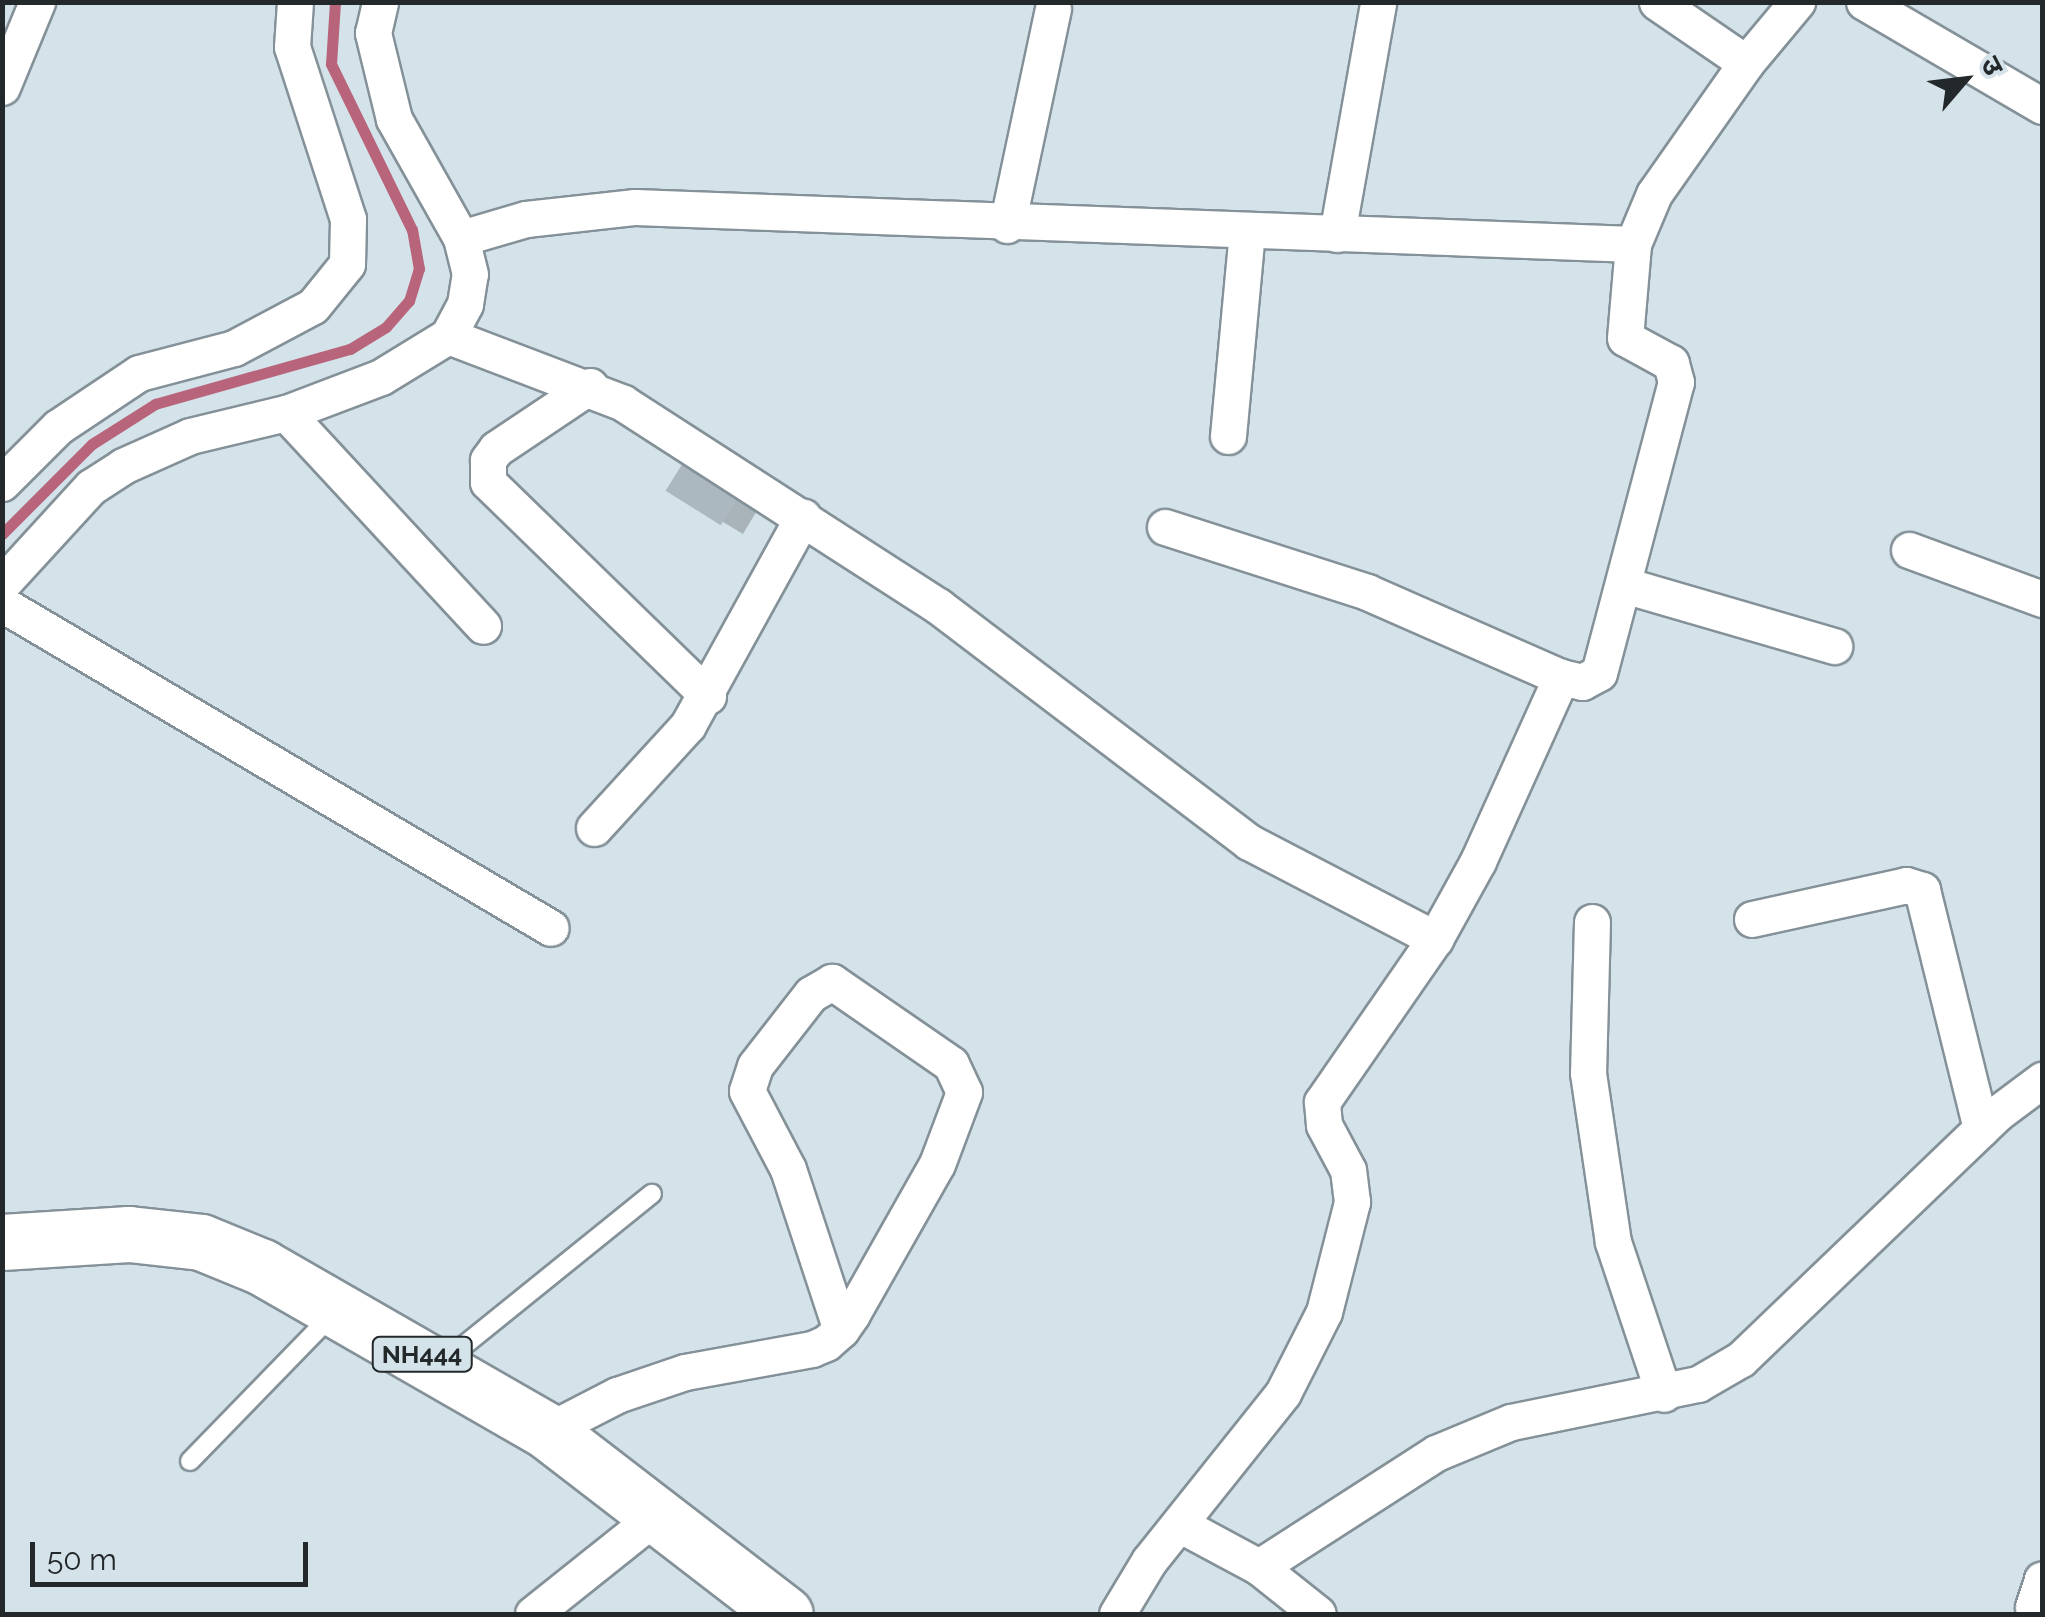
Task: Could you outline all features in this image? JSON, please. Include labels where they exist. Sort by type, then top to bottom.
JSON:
[{"type":"highway","name":"NH444","points":[[2,1242],[130,1234],[201,1242],[340,1307],[548,1431],[785,1614]]},
{"type":"street","points":[[2,87],[12,47],[37,2]]},
{"type":"street","points":[[2,484],[58,427],[139,373],[234,348],[313,306],[347,264],[348,218],[292,47],[295,2]]},
{"type":"street","points":[[2,584],[91,486],[123,466],[190,436],[286,412],[382,377],[448,336],[468,290],[462,238],[394,119],[373,33],[380,2]]},
{"type":"street","points":[[1657,2],[1746,63]]},
{"type":"street","points":[[1164,527],[1367,592],[1560,677],[1582,682],[1599,673],[1676,382],[1671,364],[1625,338],[1634,244],[1654,194],[1746,63],[1797,2]]},
{"type":"street","points":[[1864,2],[2042,106]]},
{"type":"street","points":[[1337,234],[1378,4]]},
{"type":"street","points":[[1007,225],[1053,9]]},
{"type":"street","points":[[462,238],[545,216],[634,207],[1007,225],[1634,244]]},
{"type":"street","points":[[1228,436],[1247,231]]},
{"type":"street","points":[[448,336],[590,386],[803,517],[938,606],[1249,842],[1435,939]]},
{"type":"street","points":[[590,386],[496,450],[488,460],[488,482],[708,696]]},
{"type":"street","points":[[286,412],[483,626]]},
{"type":"street","points":[[594,828],[708,696],[803,517]]},
{"type":"street","points":[[1908,550],[2042,599]]},
{"type":"street","points":[[1624,585],[1834,646]]},
{"type":"street","points":[[2,604],[552,928]]},
{"type":"street","points":[[1118,1614],[1179,1524],[1282,1393],[1324,1312],[1352,1202],[1322,1102],[1435,939],[1478,862],[1560,677]]},
{"type":"street","points":[[1752,919],[1906,885],[1922,890],[1981,1129]]},
{"type":"street","points":[[1592,922],[1588,1073],[1614,1242],[1664,1394]]},
{"type":"street","points":[[548,1431],[651,1384],[812,1349],[841,1330],[937,1164],[964,1092],[951,1064],[832,982],[811,994],[755,1066],[747,1091],[788,1168],[841,1330]]},
{"type":"street","points":[[1258,1568],[1436,1453],[1512,1422],[1698,1384],[1741,1360],[1981,1129],[2042,1080]]},
{"type":"street","points":[[533,1614],[657,1515]]},
{"type":"street","points":[[1179,1524],[1258,1568],[1318,1614]]},
{"type":"lane","points":[[440,1365],[652,1194]]},
{"type":"lane","points":[[190,1462],[340,1307]]},
{"type":"building","points":[[691,450],[746,484],[721,525],[666,491]]},
{"type":"waterway","points":[[2,534],[92,444],[155,404],[350,349],[386,327],[409,301],[419,269],[412,230],[331,64],[335,2]]}]
